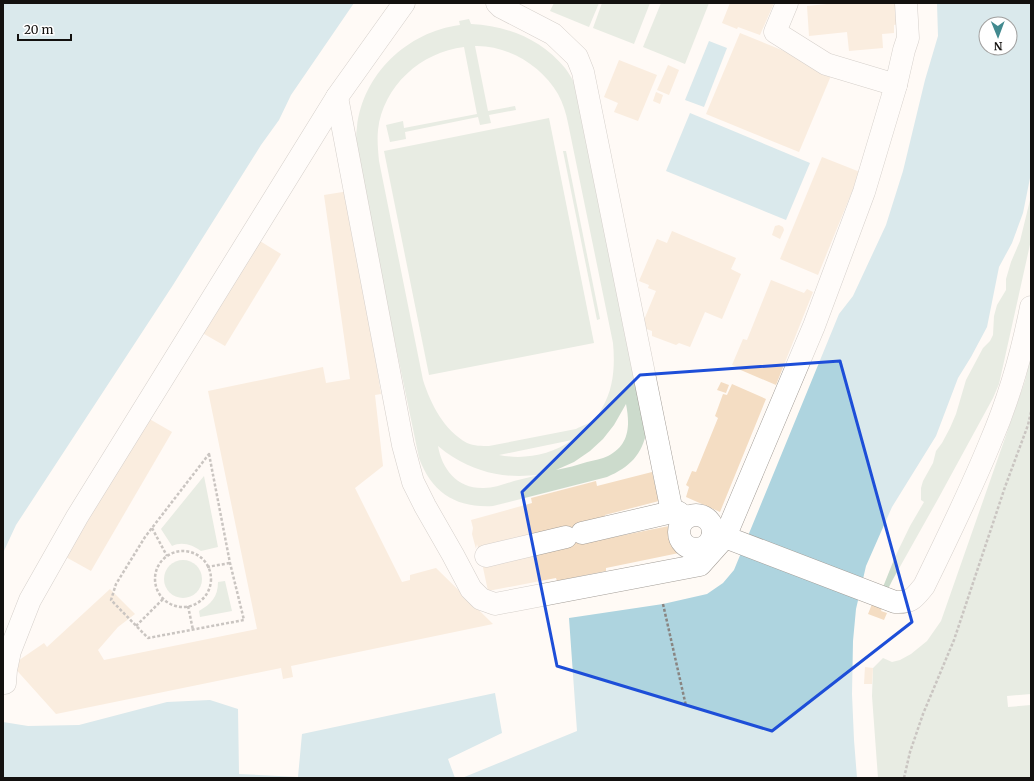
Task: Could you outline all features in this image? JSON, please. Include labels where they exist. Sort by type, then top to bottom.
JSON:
[{"type":"street","points":[[5,683],[10,651],[30,600],[77,517],[337,97],[404,3]]},
{"type":"street","points":[[497,3],[501,8],[553,34],[576,57],[583,72],[679,515],[682,521],[679,526],[680,537],[687,546],[698,548],[703,547],[708,544],[711,539],[719,536]]},
{"type":"street","points":[[787,3],[775,32],[826,64],[896,85]]},
{"type":"street","points":[[337,97],[405,453],[413,482],[424,506],[471,589],[482,599],[495,604],[700,565],[719,536],[814,326],[852,224],[870,172],[896,85],[908,38],[906,3]]},
{"type":"street","points":[[486,556],[574,535],[679,515],[697,515],[707,519],[719,536],[895,602],[905,603],[914,598],[924,586],[991,442],[1016,369],[1025,338],[1031,307]]},
{"type":"path","points":[[904,778],[910,752],[923,714],[954,640],[1000,501],[1028,425],[1031,412]]},
{"type":"path","points":[[209,454],[230,563],[244,620],[148,638],[111,600],[116,584],[145,536],[209,454]]},
{"type":"path","points":[[152,528],[167,556]]},
{"type":"path","points":[[181,551],[190,552],[199,556],[207,567],[210,580],[209,589],[204,597],[197,603],[179,607],[170,604],[163,599],[158,592],[155,583],[155,574],[158,565],[164,558],[172,553],[181,551]]},
{"type":"path","points":[[207,567],[230,563]]},
{"type":"path","points":[[136,626],[163,599]]},
{"type":"path","points":[[663,604],[686,706]]},
{"type":"path","points":[[188,606],[192,630]]},
{"type":"highlighted area","points":[[840,361],[912,622],[772,731],[557,666],[522,492],[640,375]]},
{"type":"green space","points":[[554,3],[599,3],[589,27],[550,11]]},
{"type":"green space","points":[[602,3],[650,3],[634,44],[593,28]]},
{"type":"green space","points":[[661,3],[709,3],[685,64],[643,47]]},
{"type":"green space","points":[[469,19],[471,24],[485,25],[511,31],[523,36],[545,49],[556,58],[575,84],[647,430],[642,446],[634,459],[622,469],[607,477],[493,506],[468,504],[447,496],[431,481],[419,458],[358,163],[356,145],[356,132],[361,108],[368,90],[378,73],[406,46],[422,36],[441,29],[460,25],[459,21]],"holes":[[[475,46],[500,49],[523,59],[543,75],[560,97],[568,123],[613,343],[614,360],[613,376],[609,392],[596,418],[576,429],[489,446],[467,443],[459,438],[439,416],[426,389],[379,161],[378,149],[378,130],[381,114],[396,86],[419,64],[448,50],[464,47],[477,114],[404,128],[403,121],[386,125],[390,142],[406,139],[405,132],[478,117],[480,125],[491,123],[489,115],[516,110],[515,106],[488,111]],[[626,404],[628,427],[627,434],[621,446],[603,458],[556,470],[574,462],[590,451],[603,439],[614,425]],[[572,440],[546,453],[537,455],[518,457],[499,455]],[[438,446],[449,455],[477,469],[510,476],[538,475],[499,486],[484,488],[475,487],[466,485],[453,476],[447,470],[440,455]]]},
{"type":"green space","points":[[549,118],[594,343],[429,375],[384,151]]},
{"type":"green space","points":[[563,151],[566,151],[600,319],[597,320]]},
{"type":"green space","points":[[1031,196],[1031,240],[999,384],[993,398],[888,589],[883,587],[895,557],[924,502],[921,500],[921,488],[923,481],[933,463],[936,451],[942,443],[956,414],[966,380],[983,348],[990,341],[993,335],[994,316],[997,305],[1006,290],[1006,279],[1020,241]]},
{"type":"green space","points":[[1031,354],[1031,694],[1007,696],[1008,707],[1031,705],[1031,778],[878,778],[872,696],[873,668],[883,658],[892,662],[900,660],[911,654],[927,641],[941,621],[1025,381]]},
{"type":"green space","points":[[204,476],[218,547],[201,551],[187,544],[172,546],[161,529]]},
{"type":"green space","points":[[179,560],[187,560],[194,563],[199,568],[202,579],[199,590],[194,595],[187,598],[179,598],[172,595],[167,590],[164,583],[164,575],[167,568],[172,563]]},
{"type":"green space","points":[[225,581],[232,611],[200,617],[199,611],[213,600],[217,592],[218,582]]},
{"type":"water","points":[[3,3],[354,3],[291,95],[279,120],[261,145],[173,285],[16,525],[3,553]]},
{"type":"water","points":[[937,3],[1031,3],[1031,153],[1030,178],[1023,213],[1012,243],[999,267],[987,327],[958,378],[936,436],[892,507],[866,566],[856,609],[853,641],[852,694],[857,778],[462,778],[577,731],[569,618],[663,604],[707,594],[723,583],[734,570],[839,314],[853,296],[886,225],[903,171],[925,80],[938,36]]},
{"type":"water","points":[[709,41],[727,48],[704,107],[685,100]]},
{"type":"water","points":[[690,113],[810,163],[786,220],[666,171]]},
{"type":"water","points":[[495,693],[502,733],[448,759],[455,778],[3,778],[3,722],[28,726],[79,725],[167,702],[210,700],[238,709],[239,774],[298,777],[302,734]]},
{"type":"building","points":[[730,3],[774,3],[760,35],[738,27],[737,29],[722,23]]},
{"type":"building","points":[[837,3],[897,3],[899,24],[894,25],[894,33],[882,34],[883,48],[849,51],[847,32],[809,36],[807,6]]},
{"type":"building","points":[[740,33],[833,71],[799,152],[706,114]]},
{"type":"building","points":[[619,60],[657,75],[638,121],[614,112],[618,103],[604,97]]},
{"type":"building","points":[[668,65],[679,70],[669,95],[657,90]]},
{"type":"building","points":[[656,92],[663,95],[660,104],[653,101]]},
{"type":"building","points":[[822,157],[860,172],[818,275],[780,259]]},
{"type":"building","points":[[349,191],[381,394],[375,395],[383,466],[355,488],[402,582],[410,580],[410,575],[436,568],[493,624],[291,666],[293,677],[283,679],[281,668],[56,714],[12,665],[44,643],[47,647],[110,589],[135,614],[118,627],[98,650],[104,660],[257,629],[208,391],[323,367],[326,383],[350,379],[324,195]]},
{"type":"building","points":[[779,225],[783,227],[784,230],[780,239],[772,235],[775,226]]},
{"type":"building","points":[[672,231],[736,258],[731,269],[741,274],[722,319],[705,312],[690,347],[679,343],[676,345],[652,336],[652,331],[641,327],[656,291],[648,288],[649,285],[639,281],[657,239],[667,243]]},
{"type":"building","points":[[255,238],[281,254],[225,346],[199,331]]},
{"type":"building","points":[[771,280],[804,293],[807,289],[813,292],[776,385],[732,365],[743,339],[747,340]]},
{"type":"building","points":[[721,382],[729,385],[726,393],[717,390]]},
{"type":"building","points":[[732,384],[766,399],[720,512],[686,497],[689,487],[686,485],[692,471],[696,472],[718,418],[715,416],[723,394],[727,395]]},
{"type":"building","points":[[146,417],[172,432],[91,571],[64,556]]},
{"type":"building","points":[[652,472],[659,501],[605,515],[584,543],[674,525],[679,553],[606,568],[606,571],[557,581],[556,578],[488,591],[482,563],[540,532],[478,548],[477,544],[476,549],[472,534],[473,528],[471,520],[532,503],[531,498],[596,481],[597,486]]},
{"type":"building","points":[[872,604],[882,608],[881,611],[887,613],[884,620],[868,614]]},
{"type":"building","points":[[865,667],[873,668],[872,684],[864,684]]}]
